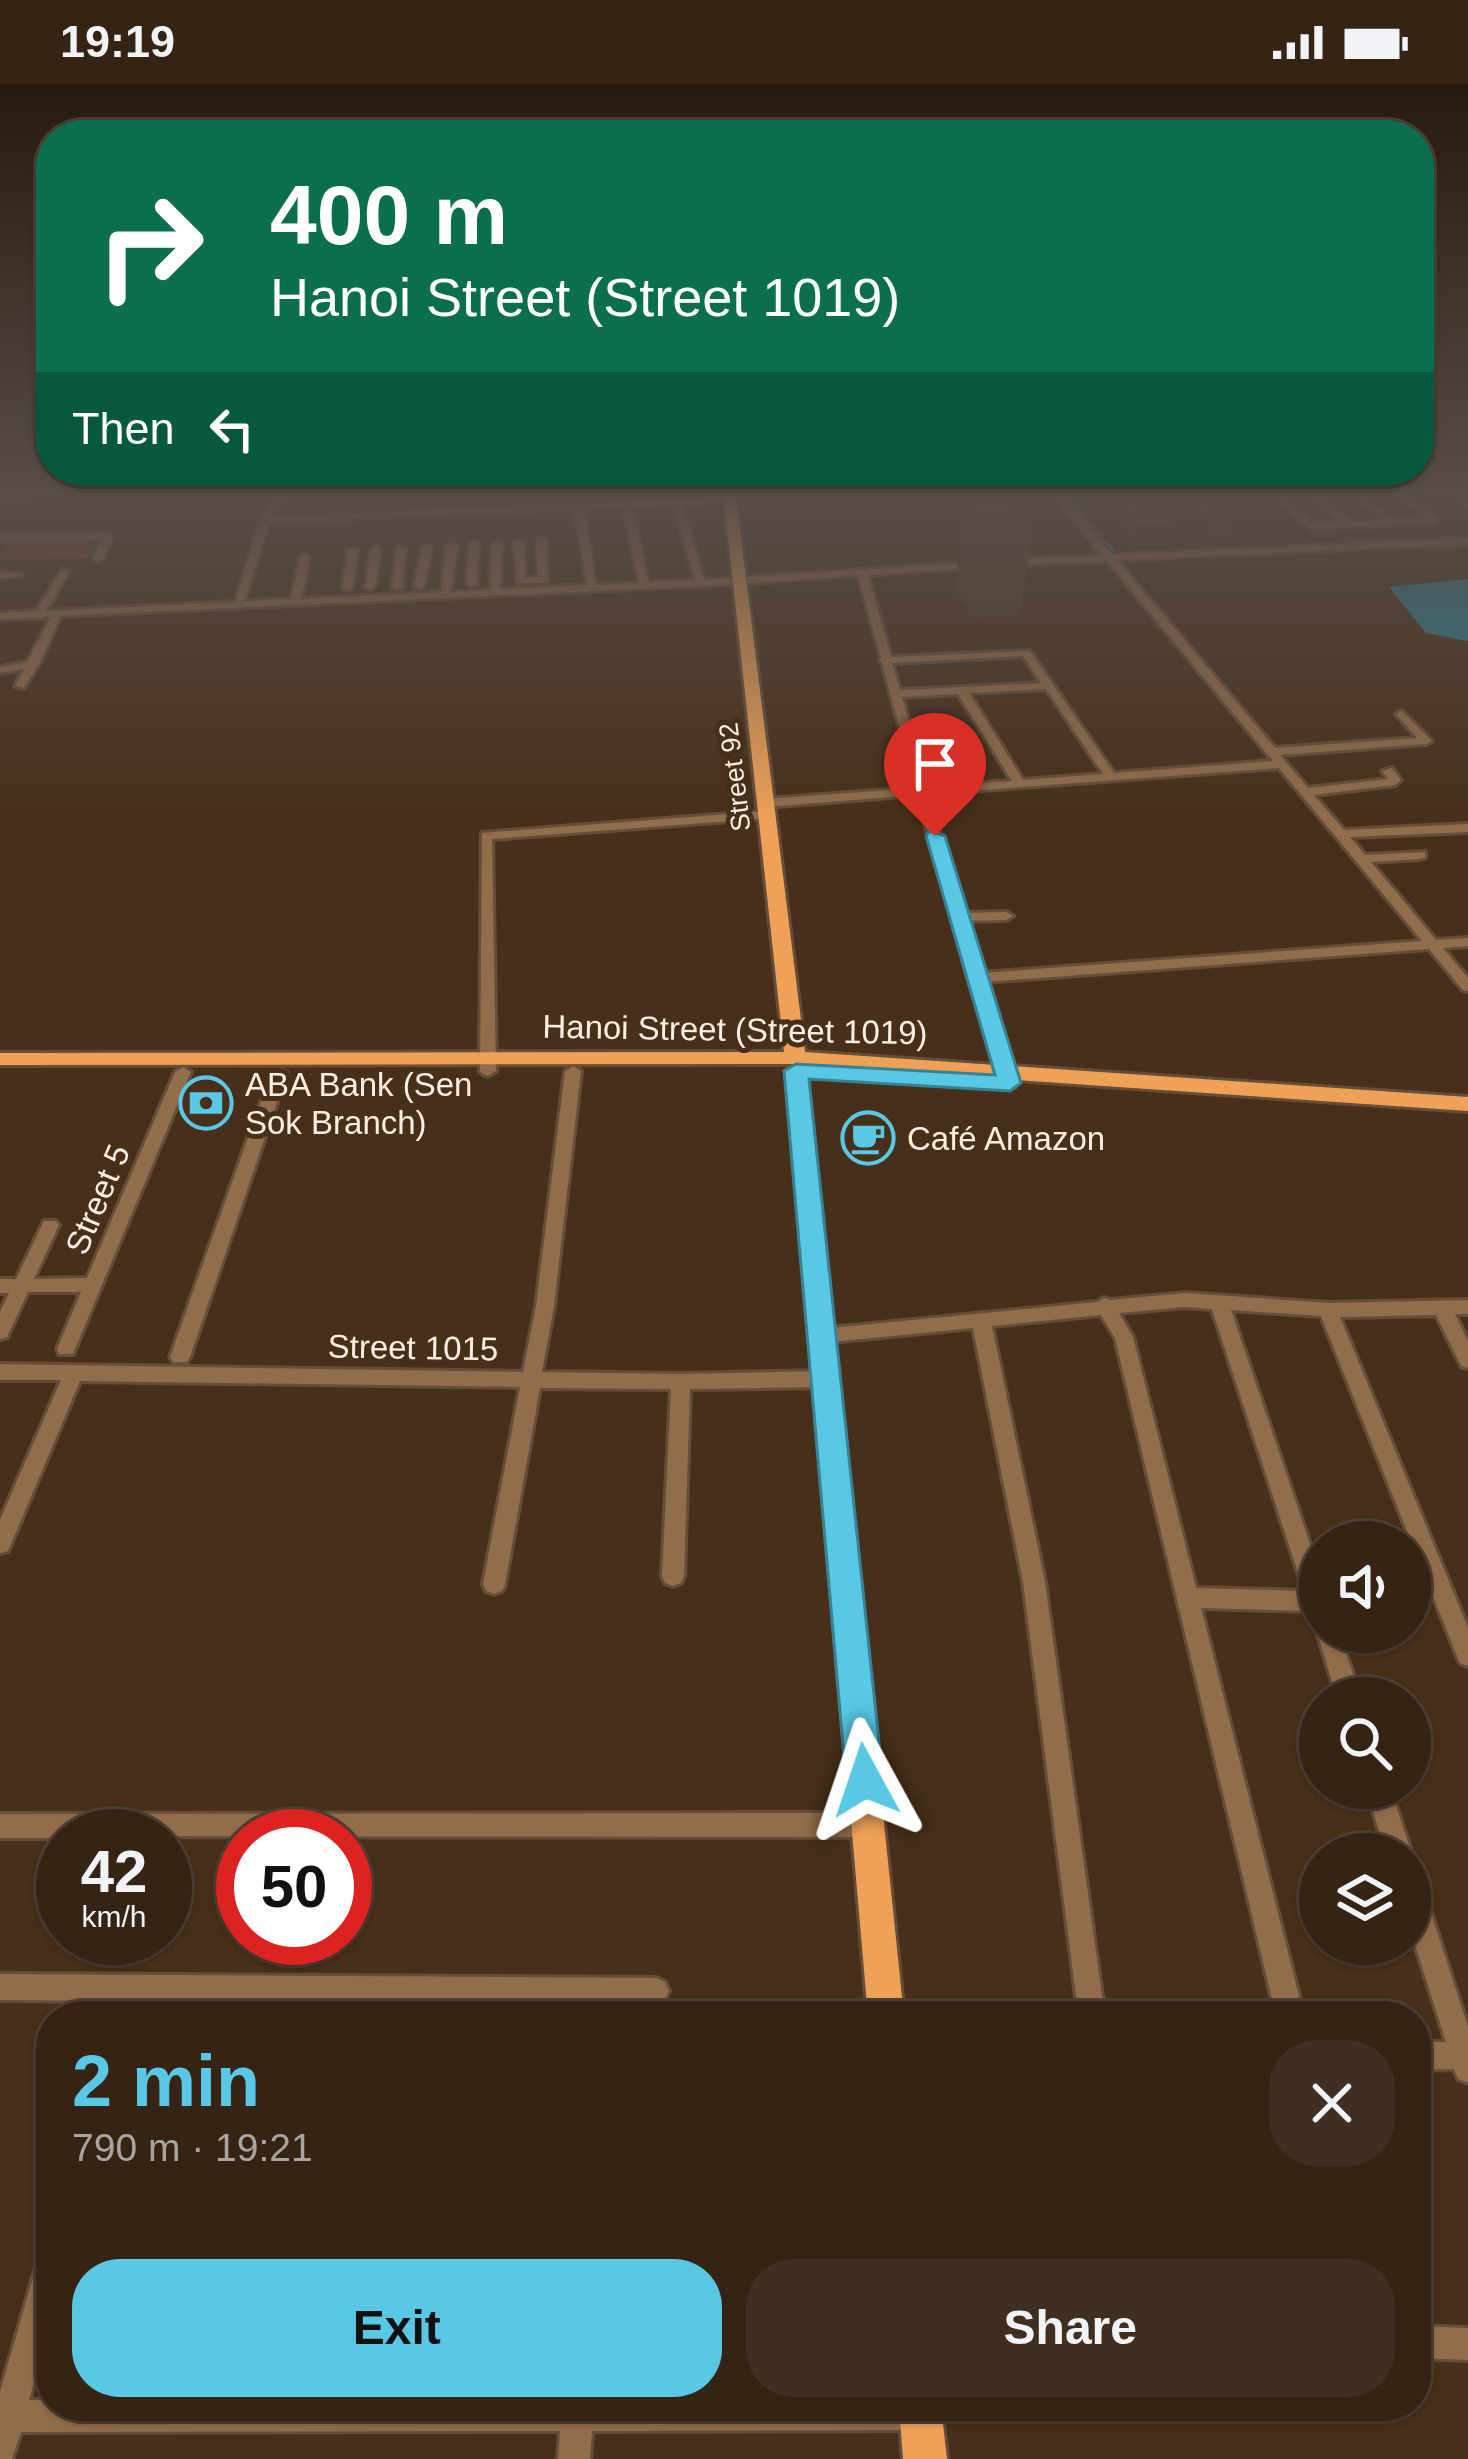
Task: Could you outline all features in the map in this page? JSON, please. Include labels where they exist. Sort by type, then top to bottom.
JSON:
[{"type":"main road","name":"Street 92","points":[[742,601],[796,1065],[885,2001]]},
{"type":"main road","name":"Hanoi Street (Street 1019)","points":[[0,1060],[796,1065],[1468,1105]]},
{"type":"main road","name":"Hanoi Street (Street 1019)","points":[[0,1071],[279,1072],[489,1065],[573,1071],[796,1065]]},
{"type":"main road","name":"Hanoi Street (Street 1019)","points":[[1007,1077],[1468,1117]]},
{"type":"main road","points":[[921,2421],[925,2459]]},
{"type":"street","points":[[39,614],[47,601]]},
{"type":"street","points":[[0,616],[313,601]]},
{"type":"street","points":[[869,601],[1007,1077]]},
{"type":"street","points":[[1146,601],[1468,987]]},
{"type":"street","points":[[20,686],[58,613]]},
{"type":"street","points":[[884,660],[1026,653],[1111,777]]},
{"type":"street","points":[[0,670],[34,664]]},
{"type":"street","points":[[894,694],[1049,686]]},
{"type":"street","points":[[962,691],[1020,784]]},
{"type":"street","points":[[1272,752],[1426,740],[1402,714]]},
{"type":"street","points":[[489,1065],[486,836],[923,791],[1282,764]]},
{"type":"street","points":[[1305,792],[1394,781],[1388,771]]},
{"type":"street","points":[[1340,834],[1468,828]]},
{"type":"street","points":[[1361,859],[1420,855]]},
{"type":"street","points":[[957,916],[1006,916]]},
{"type":"street","points":[[976,978],[1468,942]]},
{"type":"street","points":[[494,1584],[544,1306],[573,1071]]},
{"type":"street","name":"Street 5","points":[[66,1349],[183,1072]]},
{"type":"street","points":[[180,1358],[279,1072]]},
{"type":"street","points":[[0,1332],[50,1225]]},
{"type":"street","points":[[0,1286],[93,1285]]},
{"type":"street","points":[[821,1336],[1104,1305],[1219,1302],[1328,1310],[1468,1307]]},
{"type":"street","points":[[1219,1302],[1299,1544]]},
{"type":"street","points":[[1104,1305],[1124,1337],[1286,2001]]},
{"type":"street","points":[[1442,1307],[1468,1361]]},
{"type":"street","points":[[1328,1310],[1468,1656]]},
{"type":"street","points":[[981,1320],[1034,1582],[1091,2001]]},
{"type":"street","name":"Street 1015","points":[[0,1372],[681,1382],[826,1379]]},
{"type":"street","points":[[0,1544],[74,1372]]},
{"type":"street","points":[[673,1576],[681,1382]]},
{"type":"street","points":[[1188,1598],[1299,1603]]},
{"type":"street","points":[[0,1826],[869,1825]]},
{"type":"street","points":[[1431,1952],[1466,2060],[1431,2057]]},
{"type":"street","points":[[0,1987],[130,1988],[277,2001]]},
{"type":"street","points":[[126,2001],[130,1988]]},
{"type":"street","points":[[614,2001],[656,1991]]},
{"type":"street","points":[[0,2448],[36,2316]]},
{"type":"street","points":[[1431,2343],[1468,2344]]},
{"type":"street","points":[[5,2416],[36,2415]]},
{"type":"street","points":[[574,2459],[577,2421]]},
{"type":"water","points":[[1400,601],[1468,601],[1468,641],[1426,633]]},
{"type":"place","name":"ABA Bank (Sen Sok Branch)","points":[[206,1103]]},
{"type":"place","name":"Café Amazon","points":[[868,1138]]},
{"type":"route","points":[[865,1780],[796,1071],[1010,1083],[935,836]]}]
